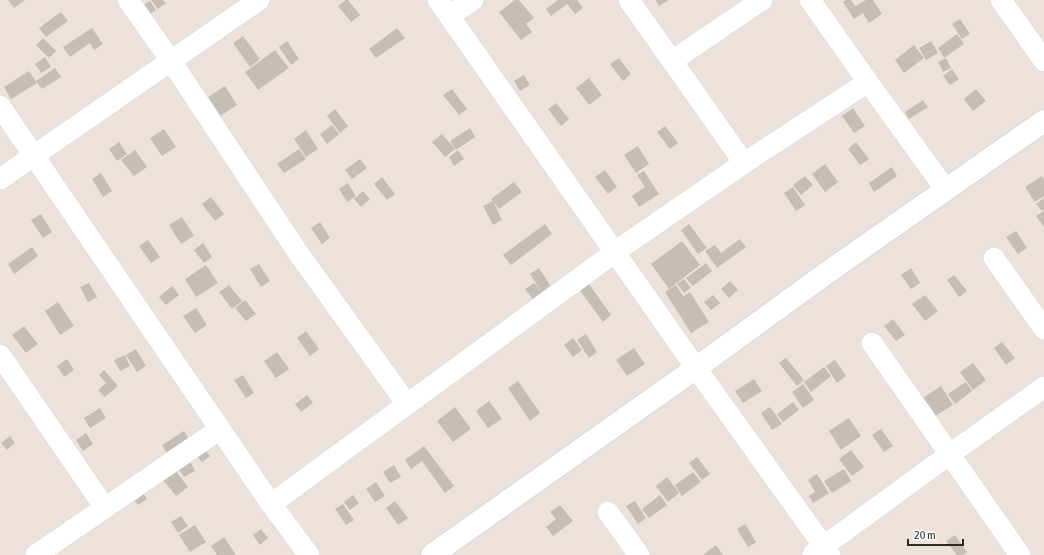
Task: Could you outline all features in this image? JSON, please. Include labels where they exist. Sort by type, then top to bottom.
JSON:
[{"type":"street","points":[[128,0],[171,61],[299,254],[407,404]]},
{"type":"street","points":[[0,179],[259,0]]},
{"type":"street","points":[[473,0],[444,8],[696,368],[822,552],[950,454],[1044,387]]},
{"type":"street","points":[[628,0],[744,163]]},
{"type":"street","points":[[672,61],[762,0]]},
{"type":"street","points":[[810,0],[946,190]]},
{"type":"street","points":[[1001,0],[1044,60]]},
{"type":"street","points":[[271,504],[615,252],[744,163],[868,82]]},
{"type":"street","points":[[0,106],[271,504],[309,555]]},
{"type":"street","points":[[436,554],[828,272],[1044,121]]},
{"type":"street","points":[[994,258],[1044,330]]},
{"type":"street","points":[[872,343],[1020,555]]},
{"type":"street","points":[[0,355],[105,508]]},
{"type":"street","points":[[36,555],[220,429]]},
{"type":"street","points":[[608,512],[639,555]]},
{"type":"building","points":[[8,0],[25,0],[14,8]]},
{"type":"building","points":[[151,0],[163,0],[166,3],[158,9]]},
{"type":"building","points":[[348,0],[360,15],[351,22],[338,6]]},
{"type":"building","points":[[515,0],[519,0],[534,18],[526,24],[532,32],[521,40],[499,12]]},
{"type":"building","points":[[558,0],[577,0],[583,8],[575,14],[567,4],[551,16],[546,9]]},
{"type":"building","points":[[656,0],[669,0],[659,6]]},
{"type":"building","points":[[846,0],[851,0],[855,6],[866,0],[873,0],[882,14],[869,23],[863,13],[854,19],[843,2]]},
{"type":"building","points":[[150,1],[156,10],[146,16],[140,7]]},
{"type":"building","points":[[61,12],[68,21],[46,37],[39,28]]},
{"type":"building","points":[[960,19],[970,34],[962,39],[952,24]]},
{"type":"building","points":[[92,28],[103,44],[94,50],[90,43],[70,57],[63,47]]},
{"type":"building","points":[[397,28],[405,38],[376,58],[369,49]]},
{"type":"building","points":[[957,34],[964,44],[944,58],[938,48]]},
{"type":"building","points":[[243,36],[260,59],[250,67],[233,43]]},
{"type":"building","points":[[43,38],[56,51],[49,58],[36,45]]},
{"type":"building","points":[[287,41],[299,59],[291,65],[279,47]]},
{"type":"building","points":[[931,41],[938,53],[926,60],[919,48]]},
{"type":"building","points":[[914,45],[924,58],[904,73],[895,60]]},
{"type":"building","points":[[275,50],[289,68],[258,90],[245,72]]},
{"type":"building","points":[[45,57],[51,67],[41,73],[35,64]]},
{"type":"building","points":[[619,58],[631,74],[623,81],[610,64]]},
{"type":"building","points":[[946,58],[951,68],[943,72],[938,62]]},
{"type":"building","points":[[55,68],[61,77],[42,89],[36,81]]},
{"type":"building","points":[[952,69],[959,79],[950,85],[943,76]]},
{"type":"building","points":[[29,71],[37,83],[11,99],[4,87]]},
{"type":"building","points":[[524,75],[530,85],[520,91],[514,81]]},
{"type":"building","points":[[589,78],[602,95],[589,105],[576,88]]},
{"type":"building","points":[[225,86],[237,105],[220,116],[208,97]]},
{"type":"building","points":[[452,89],[467,109],[459,115],[443,95]]},
{"type":"building","points":[[976,89],[986,101],[973,111],[964,99]]},
{"type":"building","points":[[923,100],[928,107],[909,119],[905,112]]},
{"type":"building","points":[[556,103],[569,119],[561,126],[548,109]]},
{"type":"building","points":[[853,108],[865,126],[854,133],[842,116]]},
{"type":"building","points":[[335,109],[348,126],[340,133],[327,116]]},
{"type":"building","points":[[332,125],[339,134],[327,144],[320,134]]},
{"type":"building","points":[[665,126],[678,143],[670,149],[657,132]]},
{"type":"building","points":[[470,128],[475,137],[456,150],[450,141]]},
{"type":"building","points":[[164,129],[176,147],[162,156],[150,138]]},
{"type":"building","points":[[306,130],[318,149],[306,157],[294,139]]},
{"type":"building","points":[[442,134],[455,149],[445,157],[432,142]]},
{"type":"building","points":[[119,142],[127,154],[117,161],[109,149]]},
{"type":"building","points":[[856,142],[869,159],[860,165],[848,149]]},
{"type":"building","points":[[638,146],[649,164],[636,173],[624,155]]},
{"type":"building","points":[[299,149],[306,159],[284,173],[277,164]]},
{"type":"building","points":[[135,150],[147,167],[134,176],[121,160]]},
{"type":"building","points":[[458,150],[464,159],[454,166],[449,157]]},
{"type":"building","points":[[360,159],[367,168],[352,179],[345,170]]},
{"type":"building","points":[[825,164],[838,182],[825,192],[812,174]]},
{"type":"building","points":[[892,167],[897,176],[874,192],[869,183]]},
{"type":"building","points":[[605,170],[617,187],[608,194],[595,177]]},
{"type":"building","points":[[644,171],[659,194],[639,207],[632,196],[645,187],[637,175]]},
{"type":"building","points":[[101,173],[112,191],[103,197],[92,179]]},
{"type":"building","points":[[805,176],[813,185],[801,195],[793,185]]},
{"type":"building","points":[[1042,176],[1044,179],[1044,196],[1035,202],[1025,187]]},
{"type":"building","points":[[382,177],[395,194],[387,200],[374,184]]},
{"type":"building","points":[[514,182],[522,192],[499,209],[491,199]]},
{"type":"building","points":[[348,183],[356,196],[347,202],[339,189]]},
{"type":"building","points":[[793,187],[805,205],[796,211],[784,193]]},
{"type":"building","points":[[363,191],[370,199],[361,207],[354,199]]},
{"type":"building","points":[[211,197],[224,214],[215,221],[202,204]]},
{"type":"building","points":[[1044,198],[1044,209],[1042,211],[1036,204]]},
{"type":"building","points":[[493,201],[502,220],[493,225],[483,206]]},
{"type":"building","points":[[1044,211],[1044,227],[1036,216]]},
{"type":"building","points":[[41,214],[52,232],[43,238],[31,220]]},
{"type":"building","points":[[182,217],[194,236],[181,244],[169,225]]},
{"type":"building","points":[[320,222],[330,238],[322,244],[311,228]]},
{"type":"building","points":[[545,224],[552,234],[511,265],[503,255]]},
{"type":"building","points":[[689,224],[707,248],[698,254],[681,230]]},
{"type":"building","points":[[1016,231],[1027,248],[1018,254],[1006,237]]},
{"type":"building","points":[[740,239],[746,247],[717,268],[705,251],[715,245],[721,253]]},
{"type":"building","points":[[148,240],[160,257],[151,263],[139,246]]},
{"type":"building","points":[[682,241],[700,265],[669,289],[651,264]]},
{"type":"building","points":[[203,243],[212,257],[204,263],[194,250]]},
{"type":"building","points":[[32,247],[38,256],[14,274],[8,264]]},
{"type":"building","points":[[706,263],[712,271],[693,286],[686,278]]},
{"type":"building","points":[[259,264],[270,281],[261,287],[250,269]]},
{"type":"building","points":[[206,265],[218,283],[196,297],[185,279]]},
{"type":"building","points":[[577,267],[611,315],[603,322],[568,274]]},
{"type":"building","points":[[539,268],[551,287],[542,293],[530,274]]},
{"type":"building","points":[[911,268],[920,283],[911,289],[901,275]]},
{"type":"building","points":[[954,275],[967,291],[959,297],[947,280]]},
{"type":"building","points":[[684,279],[691,288],[684,293],[677,284]]},
{"type":"building","points":[[730,281],[738,290],[729,298],[721,289]]},
{"type":"building","points":[[89,283],[97,297],[88,302],[80,287]]},
{"type":"building","points":[[534,283],[544,295],[535,302],[525,289]]},
{"type":"building","points":[[229,285],[242,301],[232,309],[219,292]]},
{"type":"building","points":[[676,285],[683,296],[690,292],[709,322],[691,333],[665,292]]},
{"type":"building","points":[[172,286],[179,295],[166,305],[159,297]]},
{"type":"building","points":[[713,295],[720,303],[711,310],[704,302]]},
{"type":"building","points":[[925,295],[938,311],[925,321],[912,304]]},
{"type":"building","points":[[245,300],[256,314],[246,321],[235,308]]},
{"type":"building","points":[[58,302],[74,326],[60,335],[45,311]]},
{"type":"building","points":[[196,308],[207,325],[195,333],[183,316]]},
{"type":"building","points":[[893,319],[905,335],[896,341],[884,326]]},
{"type":"building","points":[[24,326],[38,344],[26,353],[12,335]]},
{"type":"building","points":[[306,331],[319,349],[310,356],[297,338]]},
{"type":"building","points":[[586,334],[597,352],[589,358],[577,340]]},
{"type":"building","points":[[573,338],[582,350],[573,357],[564,345]]},
{"type":"building","points":[[1002,342],[1015,358],[1006,365],[994,348]]},
{"type":"building","points":[[634,348],[645,364],[627,376],[616,360]]},
{"type":"building","points":[[136,349],[146,366],[137,372],[126,355]]},
{"type":"building","points":[[277,352],[289,369],[276,378],[264,361]]},
{"type":"building","points":[[125,355],[130,366],[120,371],[114,360]]},
{"type":"building","points":[[786,358],[804,380],[797,386],[779,363]]},
{"type":"building","points":[[67,359],[74,370],[64,377],[57,366]]},
{"type":"building","points":[[835,360],[846,376],[837,383],[826,366]]},
{"type":"building","points":[[973,363],[986,380],[973,390],[960,372]]},
{"type":"building","points":[[824,367],[831,376],[811,392],[804,382]]},
{"type":"building","points":[[104,370],[118,386],[105,397],[98,390],[106,383],[99,375]]},
{"type":"building","points":[[243,375],[254,393],[246,398],[234,380]]},
{"type":"building","points":[[754,379],[762,391],[743,403],[735,391]]},
{"type":"building","points":[[518,381],[540,413],[530,421],[508,388]]},
{"type":"building","points":[[966,382],[972,391],[955,404],[948,394]]},
{"type":"building","points":[[803,384],[814,400],[803,408],[792,392]]},
{"type":"building","points":[[941,386],[953,405],[935,416],[923,398]]},
{"type":"building","points":[[307,395],[313,403],[301,412],[295,404]]},
{"type":"building","points":[[489,401],[502,419],[488,428],[476,411]]},
{"type":"building","points":[[793,402],[799,410],[783,422],[777,414]]},
{"type":"building","points":[[455,407],[471,429],[453,442],[437,421]]},
{"type":"building","points":[[770,407],[782,424],[772,430],[761,413]]},
{"type":"building","points":[[100,408],[106,418],[90,428],[84,418]]},
{"type":"building","points":[[849,418],[861,436],[841,450],[829,431]]},
{"type":"building","points":[[881,429],[893,446],[884,452],[872,435]]},
{"type":"building","points":[[184,431],[195,448],[173,463],[162,445]]},
{"type":"building","points":[[86,433],[93,444],[83,451],[76,440]]},
{"type":"building","points":[[10,436],[15,443],[7,450],[1,443]]},
{"type":"building","points":[[424,446],[454,486],[445,493],[422,461],[411,469],[405,460]]},
{"type":"building","points":[[204,448],[210,456],[202,462],[195,454]]},
{"type":"building","points":[[851,450],[864,467],[852,476],[839,459]]},
{"type":"building","points":[[697,457],[710,474],[702,480],[689,463]]},
{"type":"building","points":[[190,461],[195,471],[184,477],[178,468]]},
{"type":"building","points":[[394,465],[401,477],[390,483],[383,472]]},
{"type":"building","points":[[844,469],[851,481],[832,493],[824,481]]},
{"type":"building","points":[[176,471],[188,487],[176,496],[163,480]]},
{"type":"building","points":[[693,472],[701,482],[682,496],[675,485]]},
{"type":"building","points":[[817,474],[829,493],[813,503],[809,496],[815,492],[808,480]]},
{"type":"building","points":[[667,477],[679,493],[668,502],[656,486]]},
{"type":"building","points":[[376,482],[385,496],[375,502],[366,489]]},
{"type":"building","points":[[141,490],[147,499],[138,505],[131,496]]},
{"type":"building","points":[[353,495],[359,503],[350,510],[344,502]]},
{"type":"building","points":[[660,495],[667,505],[649,518],[642,509]]},
{"type":"building","points":[[395,501],[408,518],[398,525],[386,508]]},
{"type":"building","points":[[635,501],[646,518],[638,524],[626,506]]},
{"type":"building","points":[[343,504],[354,520],[346,525],[335,509]]},
{"type":"building","points":[[560,505],[573,521],[553,536],[546,527],[556,519],[550,512]]},
{"type":"building","points":[[181,516],[188,526],[178,533],[171,522]]},
{"type":"building","points":[[745,524],[756,542],[748,547],[737,529]]},
{"type":"building","points":[[195,525],[206,542],[190,552],[179,535]]},
{"type":"building","points":[[261,529],[268,538],[260,545],[253,535]]},
{"type":"building","points":[[955,535],[967,552],[963,555],[957,555],[946,541]]},
{"type":"building","points":[[224,537],[236,555],[217,555],[211,546]]},
{"type":"building","points":[[716,545],[723,555],[704,555],[704,554]]}]
